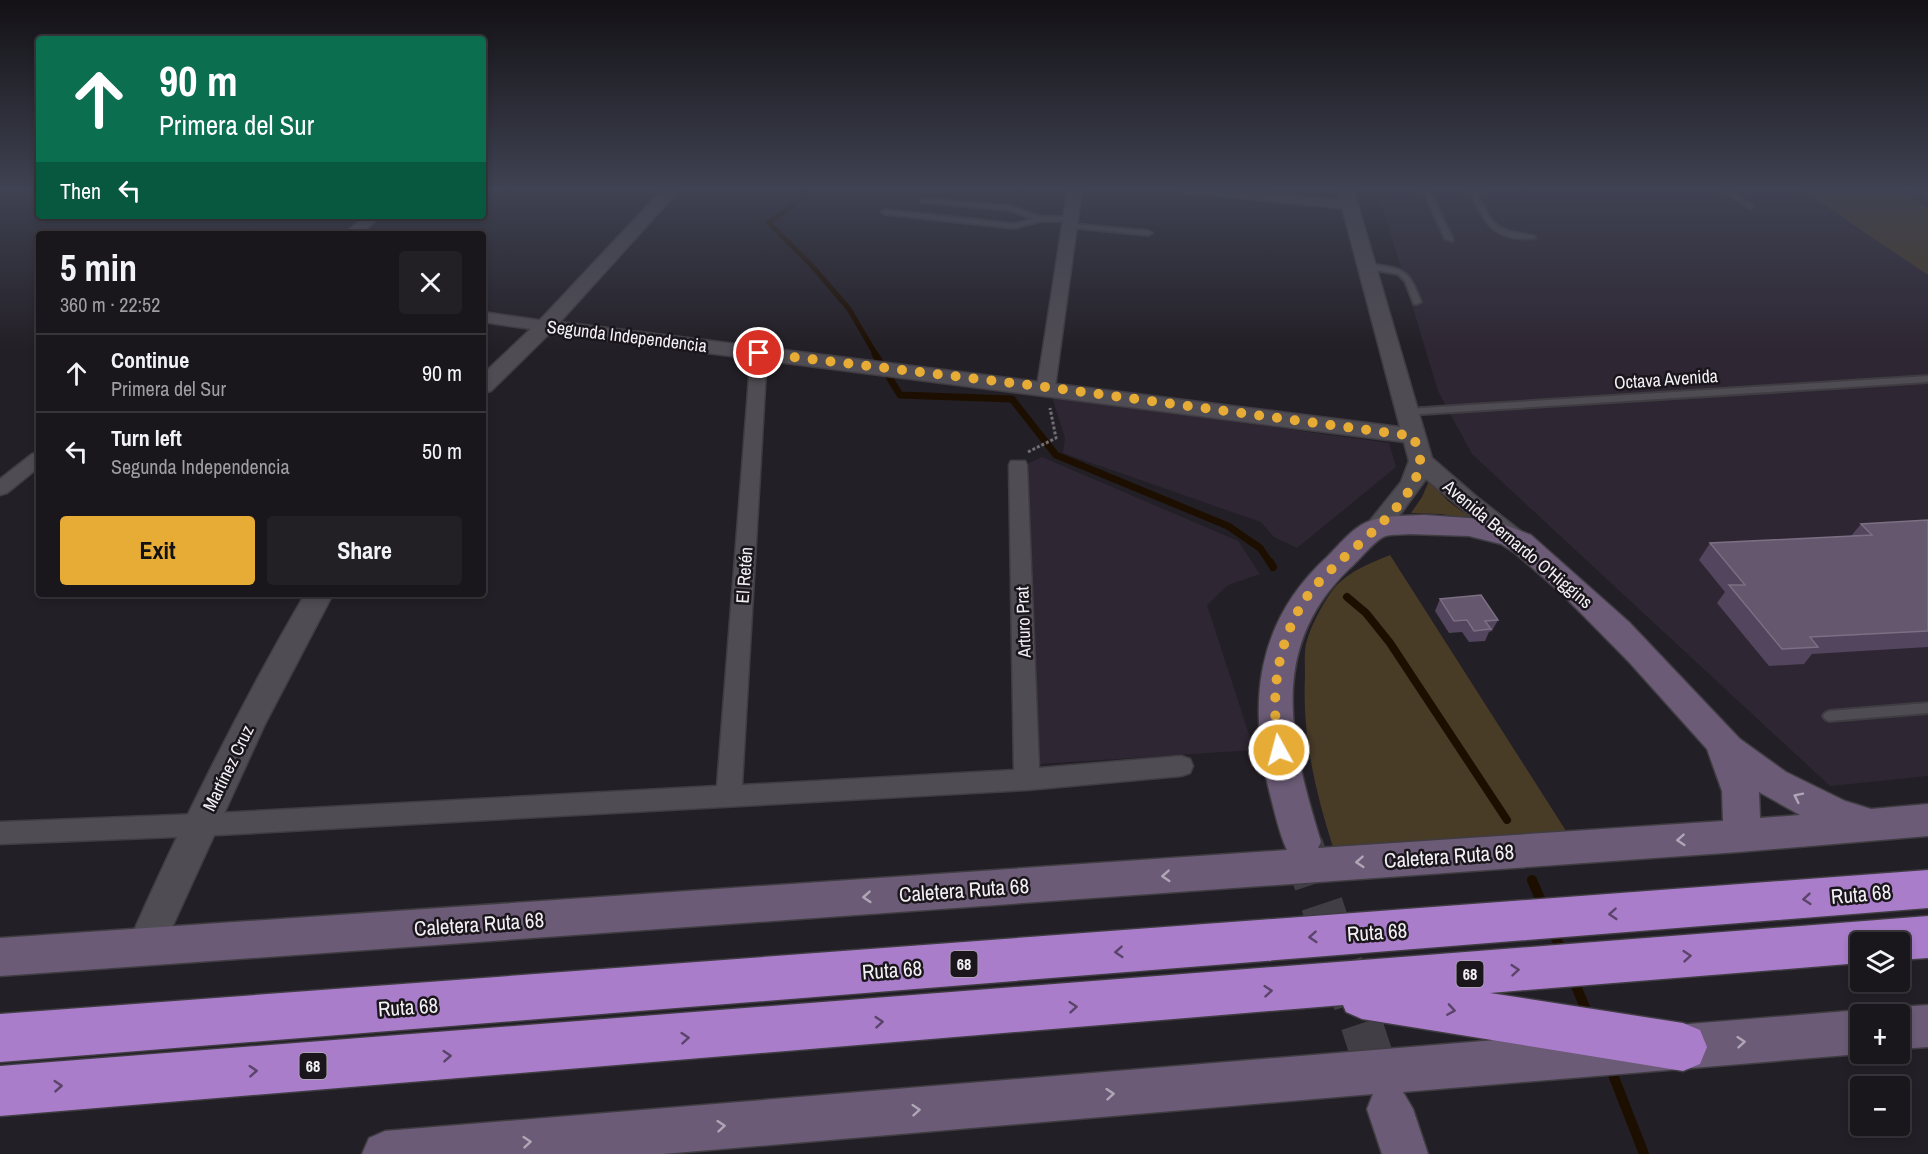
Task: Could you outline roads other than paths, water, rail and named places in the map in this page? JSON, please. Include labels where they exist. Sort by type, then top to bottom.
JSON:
[{"type":"highway","name":"Ruta 68","points":[[0,1038],[1928,889]]},
{"type":"highway","name":"68","points":[[1910,938],[1928,937]]},
{"type":"highway","name":"68","points":[[0,1091],[1850,943]]},
{"type":"highway","points":[[1310,988],[1683,1047]]},
{"type":"main road","points":[[1302,842],[1290,803],[1276,733],[1274,702],[1283,646],[1301,606],[1321,579],[1377,528],[1454,525],[1482,529],[1514,538]]},
{"type":"main road","name":"Avenida Bernardo O'Higgins","points":[[1514,538],[1557,573],[1605,618],[1749,767],[1773,783],[1822,808],[1872,824]]},
{"type":"main road","name":"Avenida Bernardo O'Higgins","points":[[1711,730],[1734,767],[1741,786],[1744,804],[1739,836]]},
{"type":"main road","name":"Caletera Ruta 68","points":[[0,957],[1739,836],[1928,820]]},
{"type":"main road","points":[[1910,1027],[1928,1026]]},
{"type":"main road","points":[[397,1153],[1850,1033]]},
{"type":"main road","points":[[1390,1109],[1404,1154]]},
{"type":"street","points":[[486,383],[545,326],[623,242]]},
{"type":"street","points":[[1046,387],[1067,242]]},
{"type":"street","points":[[1359,242],[1421,461],[1412,484],[1377,528]]},
{"type":"street","name":"Segunda Independencia","points":[[486,317],[867,368],[1046,387],[1413,436]]},
{"type":"street","name":"El Retén","points":[[729,796],[759,353]]},
{"type":"street","name":"Arturo Prat","points":[[1024,458],[1027,780]]},
{"type":"street","name":"Avenida Bernardo O'Higgins","points":[[1421,461],[1468,503],[1514,538]]},
{"type":"street","points":[[0,468],[32,463]]},
{"type":"street","points":[[0,489],[32,463]]},
{"type":"street","name":"Martínez Cruz","points":[[145,946],[200,825],[291,642],[317,597]]},
{"type":"street","points":[[0,833],[200,825],[1027,780],[1181,766]]},
{"type":"lane","points":[[1366,266],[1400,271],[1405,274],[1409,278],[1417,302]]},
{"type":"lane","name":"Octava Avenida","points":[[1407,412],[1928,379]]},
{"type":"lane","points":[[1828,717],[1928,708]]},
{"type":"waterway","points":[[788,242],[849,309],[876,355]]},
{"type":"waterway","points":[[875,354],[900,395],[1012,399],[1056,455],[1228,526],[1260,548],[1271,564]]},
{"type":"waterway","points":[[1270,562],[1273,567]]},
{"type":"waterway","points":[[1347,597],[1366,613],[1390,643],[1507,820]]},
{"type":"waterway","points":[[1532,880],[1543,906]]},
{"type":"waterway","points":[[1552,929],[1563,954]]},
{"type":"waterway","points":[[1573,979],[1589,1017]]},
{"type":"waterway","points":[[1610,1067],[1644,1154]]},
{"type":"tunnel","points":[[1302,844],[1383,1089]]}]
